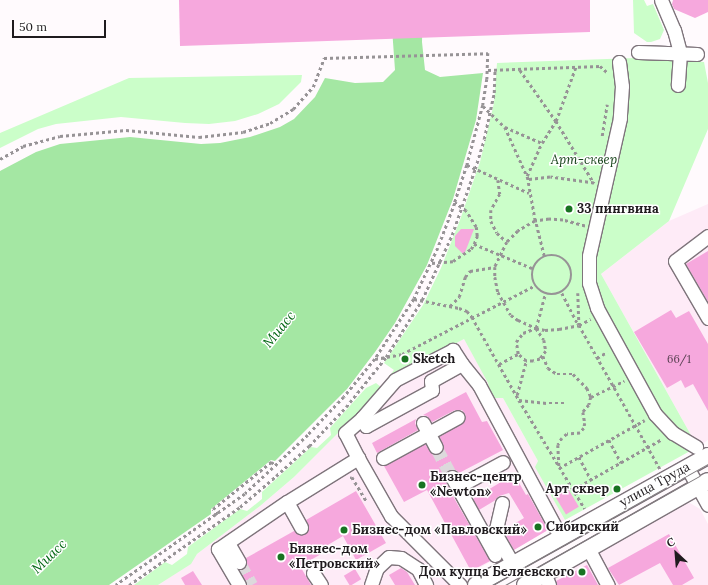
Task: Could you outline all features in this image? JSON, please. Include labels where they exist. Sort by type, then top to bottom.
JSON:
[{"type":"main road","name":"улица Труда","points":[[476,585],[687,467],[702,451]]},
{"type":"main road","name":"улица Труда","points":[[525,585],[547,580],[589,550],[703,484]]},
{"type":"street","points":[[661,0],[674,30],[680,54],[678,85]]},
{"type":"street","points":[[638,52],[697,54]]},
{"type":"street","points":[[619,62],[622,86],[620,118],[589,256],[589,283],[596,308],[656,414],[673,433],[702,451]]},
{"type":"street","points":[[708,236],[675,261],[708,318]]},
{"type":"street","points":[[460,585],[391,516],[345,433],[362,418],[395,380],[453,350],[479,385],[561,538]]},
{"type":"street","points":[[362,418],[366,426],[432,390],[431,381],[462,364]]},
{"type":"street","points":[[383,458],[426,428],[458,417]]},
{"type":"street","points":[[426,428],[436,447]]},
{"type":"street","points":[[238,585],[218,549],[287,502],[358,458]]},
{"type":"street","points":[[495,555],[455,482],[503,462]]},
{"type":"street","points":[[687,467],[703,484],[708,505]]},
{"type":"street","points":[[287,502],[301,527]]},
{"type":"street","points":[[502,503],[495,533],[513,564]]},
{"type":"street","points":[[228,543],[239,562]]},
{"type":"street","points":[[589,550],[608,585]]},
{"type":"street","points":[[371,585],[377,568],[389,557],[401,558],[418,569],[426,585]]},
{"type":"street","points":[[313,573],[321,585]]},
{"type":"path","points":[[0,159],[23,146],[68,135],[126,130],[199,137],[243,132],[270,123],[293,110],[312,87],[324,58],[488,53],[488,70],[483,105],[455,203],[432,263],[414,299],[375,359],[344,397],[277,465],[217,515],[116,585]]},
{"type":"path","points":[[527,176],[542,143],[556,122],[576,66]]},
{"type":"path","points":[[488,70],[600,66],[610,74]]},
{"type":"path","points":[[129,585],[240,506],[276,476],[309,446],[346,407],[386,357],[422,300],[440,263],[462,208],[475,169],[490,112],[495,70]]},
{"type":"path","points":[[520,70],[556,122],[594,183]]},
{"type":"path","points":[[601,138],[608,100]]},
{"type":"path","points":[[483,105],[505,127],[527,176],[529,193],[544,256]]},
{"type":"path","points":[[505,127],[542,143]]},
{"type":"path","points":[[467,165],[529,193]]},
{"type":"path","points":[[592,190],[595,175]]},
{"type":"path","points":[[528,180],[550,177],[594,183]]},
{"type":"path","points":[[498,180],[500,194],[491,210],[491,221],[497,233],[507,242]]},
{"type":"path","points":[[432,263],[453,261],[471,249],[474,244],[477,236],[476,226],[462,208],[455,203]]},
{"type":"path","points":[[579,325],[545,330],[536,328],[518,320],[511,315],[502,301],[496,284],[495,267],[507,242],[518,231],[535,221],[549,219],[563,220],[584,226],[586,219]]},
{"type":"path","points":[[474,244],[532,268]]},
{"type":"path","points":[[467,248],[471,249]]},
{"type":"path","points":[[557,255],[568,262],[571,268],[572,280],[567,289],[562,293],[557,295],[545,294],[534,286],[532,280],[532,268],[539,259],[544,256],[557,255]]},
{"type":"path","points":[[450,306],[459,297],[465,277],[470,271],[495,267]]},
{"type":"path","points":[[375,359],[402,354],[502,301],[534,286]]},
{"type":"path","points":[[578,289],[579,325]]},
{"type":"path","points":[[562,293],[661,471]]},
{"type":"path","points":[[536,328],[519,336],[515,346],[518,354],[526,361],[534,361],[543,356],[546,348],[546,343],[536,328],[545,294]]},
{"type":"path","points":[[414,299],[467,311],[472,317],[516,395],[559,468],[574,489],[587,513]]},
{"type":"path","points":[[499,364],[518,354]]},
{"type":"path","points":[[543,356],[548,368],[557,374],[573,374],[587,388],[591,397],[589,405],[583,412],[585,422],[584,428],[580,433],[567,434],[562,438],[558,445],[559,468]]},
{"type":"path","points":[[516,395],[526,361]]},
{"type":"path","points":[[591,397],[634,376]]},
{"type":"path","points":[[519,400],[549,403],[567,402]]},
{"type":"path","points":[[559,468],[656,414]]},
{"type":"path","points":[[574,489],[673,433]]},
{"type":"path","points":[[608,440],[621,463]]},
{"type":"path","points":[[579,457],[591,480]]},
{"type":"path","points":[[217,515],[214,509],[271,462],[277,465]]},
{"type":"path","points":[[346,481],[352,477],[370,507]]},
{"type":"shaded area","points":[[708,204],[708,440],[701,445],[692,437],[601,274],[669,221]]},
{"type":"shaded area","points":[[464,339],[489,383],[489,388],[503,398],[538,461],[536,467],[565,520],[449,585],[158,585],[190,564],[197,554],[260,506],[294,477],[372,398],[394,370],[423,360]]},
{"type":"shaded area","points":[[690,503],[700,509],[708,524],[708,585],[535,585],[680,505]]},
{"type":"green space","points":[[633,0],[644,0],[647,6],[653,4],[664,30],[660,39],[647,42],[634,33]]},
{"type":"green space","name":"Арт-сквер","points":[[635,58],[704,62],[708,83],[708,129],[669,221],[601,274],[692,437],[701,445],[565,520],[535,467],[538,461],[503,398],[495,398],[464,339],[397,374],[294,477],[260,506],[197,554],[191,564],[158,585],[134,585],[165,562],[172,565],[187,554],[188,547],[240,509],[247,511],[262,499],[262,492],[311,447],[317,448],[331,435],[330,428],[366,388],[376,383],[381,387],[394,370],[384,363],[423,305],[441,268],[460,220],[480,162],[494,103],[497,63]]},
{"type":"green space","points":[[302,75],[301,82],[279,104],[258,114],[235,121],[209,124],[121,117],[56,124],[38,129],[0,148],[0,133],[129,78]]},
{"type":"water","name":"Миасс","points":[[390,0],[423,0],[422,42],[425,70],[440,77],[483,73],[476,120],[453,199],[427,265],[395,323],[347,389],[275,461],[271,460],[211,509],[211,514],[109,585],[0,585],[0,171],[36,152],[60,144],[130,137],[201,144],[220,143],[250,137],[280,127],[294,119],[315,97],[325,78],[355,83],[383,82],[395,70]]},
{"type":"building","points":[[179,0],[590,0],[590,32],[180,46]]},
{"type":"building","points":[[673,0],[708,0],[708,12],[695,18],[674,9],[672,4]]},
{"type":"building","points":[[461,229],[474,229],[464,255],[455,246],[455,236]]},
{"type":"building","points":[[708,251],[708,302],[686,264]]},
{"type":"building","points":[[671,310],[676,318],[689,311],[708,344],[708,411],[693,384],[685,388],[681,380],[667,388],[634,332]]},
{"type":"building","name":"Бизнес-центр «Newton»","points":[[466,392],[482,422],[487,421],[503,450],[459,473],[456,470],[448,470],[444,476],[450,491],[490,561],[471,571],[427,490],[404,502],[384,466],[425,444],[432,454],[440,454],[444,447],[439,436],[462,424],[466,418],[465,414],[462,410],[455,410],[432,422],[427,416],[423,415]]},
{"type":"building","points":[[416,419],[415,423],[418,430],[377,453],[372,443]]},
{"type":"building","points":[[514,474],[526,495],[528,494],[548,530],[514,550],[506,536],[510,533],[507,528],[524,518],[509,493],[499,496],[494,501],[479,510],[473,499]]},
{"type":"building","points":[[567,487],[579,507],[566,514],[554,495]]},
{"type":"building","points":[[356,491],[386,543],[356,560],[343,536],[321,549],[323,553],[300,566],[311,585],[247,585],[239,570],[246,566],[246,558],[294,531],[301,535],[305,534],[309,527],[306,520]]},
{"type":"building","points":[[669,534],[694,578],[682,585],[673,585],[660,563],[619,585],[608,568]]},
{"type":"building","name":"Дом купца Беляевского","points":[[587,565],[598,585],[557,585],[556,581]]},
{"type":"building","points":[[401,568],[407,572],[415,585],[395,585],[389,575]]},
{"type":"building","points":[[355,569],[361,579],[349,585],[344,576]]},
{"type":"building","points":[[193,571],[202,585],[185,585],[181,578]]},
{"type":"tunnel","points":[[436,447],[452,477]]},
{"type":"tunnel","points":[[239,562],[252,585]]},
{"type":"tram line","points":[[492,585],[708,464]]},
{"type":"tram line","points":[[505,585],[699,476]]},
{"type":"place","name":"33 пингвина","points":[[569,209]]},
{"type":"place","name":"Sketch","points":[[405,359]]},
{"type":"place","name":"Бизнес-центр «Newton»","points":[[422,485]]},
{"type":"place","name":"Арт сквер","points":[[617,489]]},
{"type":"place","name":"Сибирский","points":[[538,527]]},
{"type":"place","name":"Бизнес-дом «Павловский»","points":[[344,530]]},
{"type":"place","name":"Бизнес-дом «Петровский»","points":[[281,557]]},
{"type":"place","name":"Дом купца Беляевского","points":[[582,572]]}]
